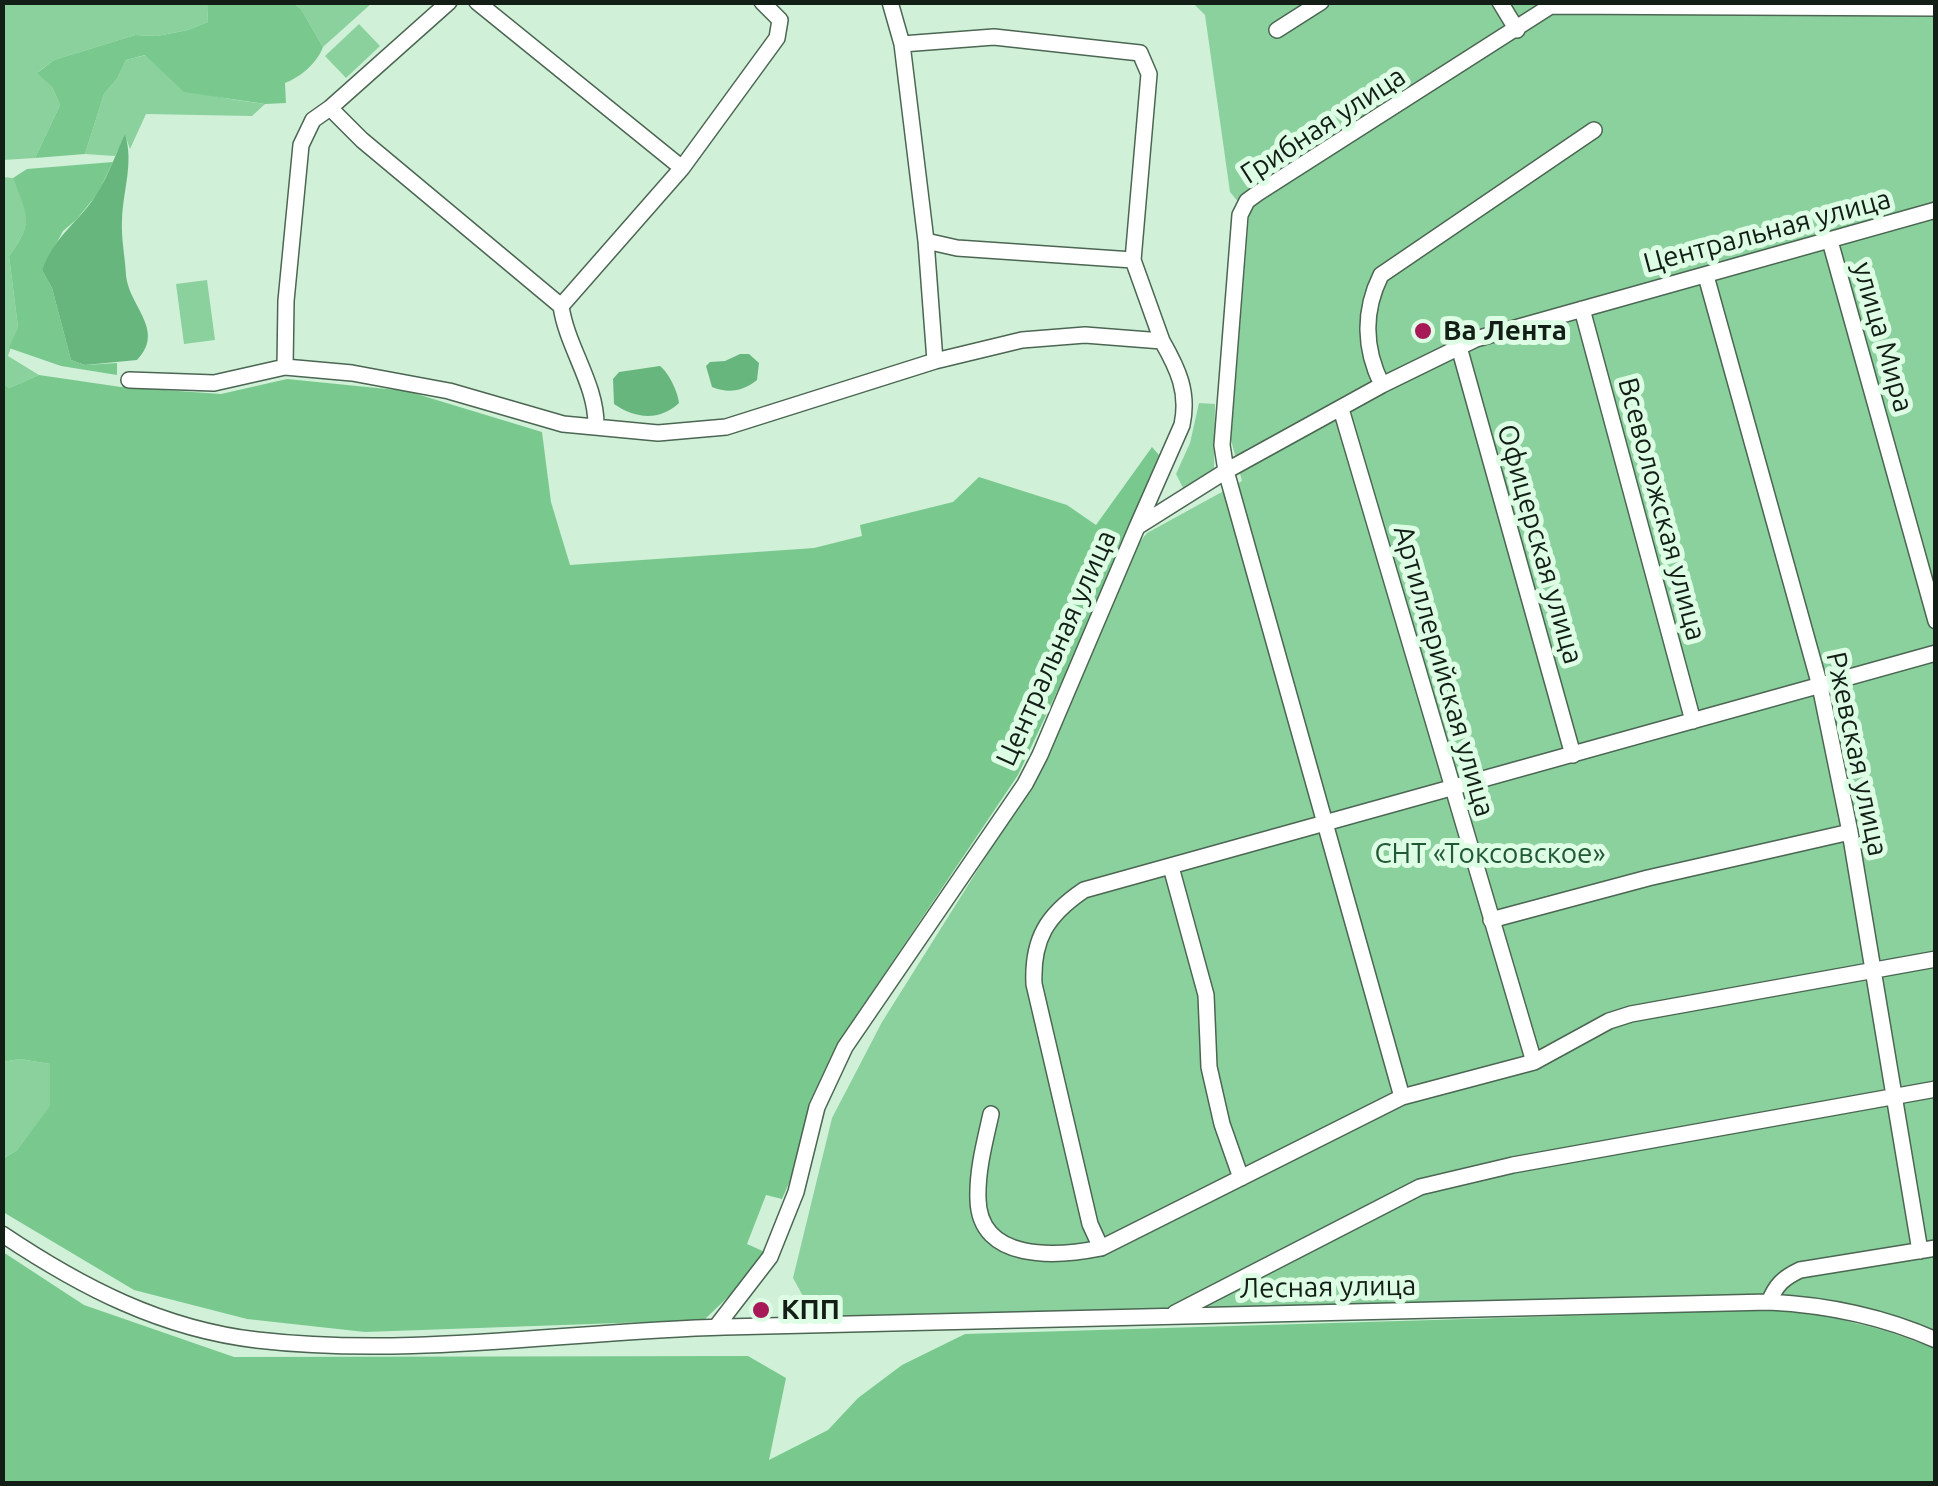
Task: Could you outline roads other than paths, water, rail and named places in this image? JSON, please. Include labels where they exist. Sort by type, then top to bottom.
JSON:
[{"type":"street","points":[[286,367],[286,300],[302,145],[313,120],[450,2]]},
{"type":"street","points":[[477,2],[682,168]]},
{"type":"street","points":[[561,306],[682,168],[777,38],[780,20],[762,2]]},
{"type":"street","points":[[890,2],[902,44],[926,242],[935,361]]},
{"type":"street","points":[[1276,30],[1321,2]]},
{"type":"street","points":[[1500,2],[1517,30]]},
{"type":"street","points":[[1555,4],[1936,8]]},
{"type":"street","name":"Грибная улица","points":[[1226,471],[1222,445],[1240,214],[1247,202],[1555,4]]},
{"type":"street","points":[[902,44],[994,37],[1140,53],[1149,74],[1133,260],[1162,341],[1181,376],[1185,410],[1137,527]]},
{"type":"street","points":[[330,108],[362,140],[561,306],[595,403],[596,427]]},
{"type":"street","points":[[1382,385],[1368,344],[1371,296],[1382,275],[1594,130]]},
{"type":"street","name":"Центральная улица","points":[[716,1328],[770,1257],[796,1192],[817,1107],[845,1046],[1040,755],[1137,527],[1226,471],[1458,347],[1936,210]]},
{"type":"street","name":"улица Мира","points":[[1830,240],[1936,621]]},
{"type":"street","points":[[926,242],[974,250],[1133,260]]},
{"type":"street","name":"Ржевская улица","points":[[1706,276],[1820,686],[1850,832],[1894,1097],[1928,1250]]},
{"type":"street","name":"Всеволожская улица","points":[[1582,309],[1693,722]]},
{"type":"street","points":[[129,380],[214,383],[286,367],[352,373],[430,388],[562,424],[658,433],[726,427],[935,361],[1022,340],[1085,335],[1162,341]]},
{"type":"street","name":"Офицерская улица","points":[[1458,347],[1573,755]]},
{"type":"street","name":"Артиллерийская улица","points":[[1340,409],[1534,1062]]},
{"type":"street","points":[[1226,471],[1402,1098]]},
{"type":"street","points":[[1101,1248],[1090,1224],[1034,984],[1033,957],[1040,937],[1060,906],[1084,890],[1936,653]]},
{"type":"street","points":[[1491,920],[1648,878],[1850,832]]},
{"type":"street","points":[[1170,868],[1206,995],[1209,1067],[1240,1178]]},
{"type":"street","points":[[990,1114],[978,1203],[982,1223],[992,1239],[1012,1250],[1044,1253],[1101,1248],[1402,1098],[1534,1062],[1609,1021],[1936,959]]},
{"type":"street","points":[[1171,1316],[1420,1187],[1513,1165],[1936,1089]]},
{"type":"street","name":"Лесная улица","points":[[2,1234],[96,1293],[173,1322],[253,1340],[335,1346],[536,1340],[716,1328],[1769,1302],[1818,1304],[1866,1314],[1936,1340]]},
{"type":"street","points":[[1769,1302],[1775,1287],[1800,1270],[1928,1250]]},
{"type":"place","name":"Ва Лента","points":[[1423,331]]},
{"type":"place","name":"КПП","points":[[761,1310]]},
{"type":"park label","name":"СНТ «Токсовское»","points":[[1490,854]]}]
